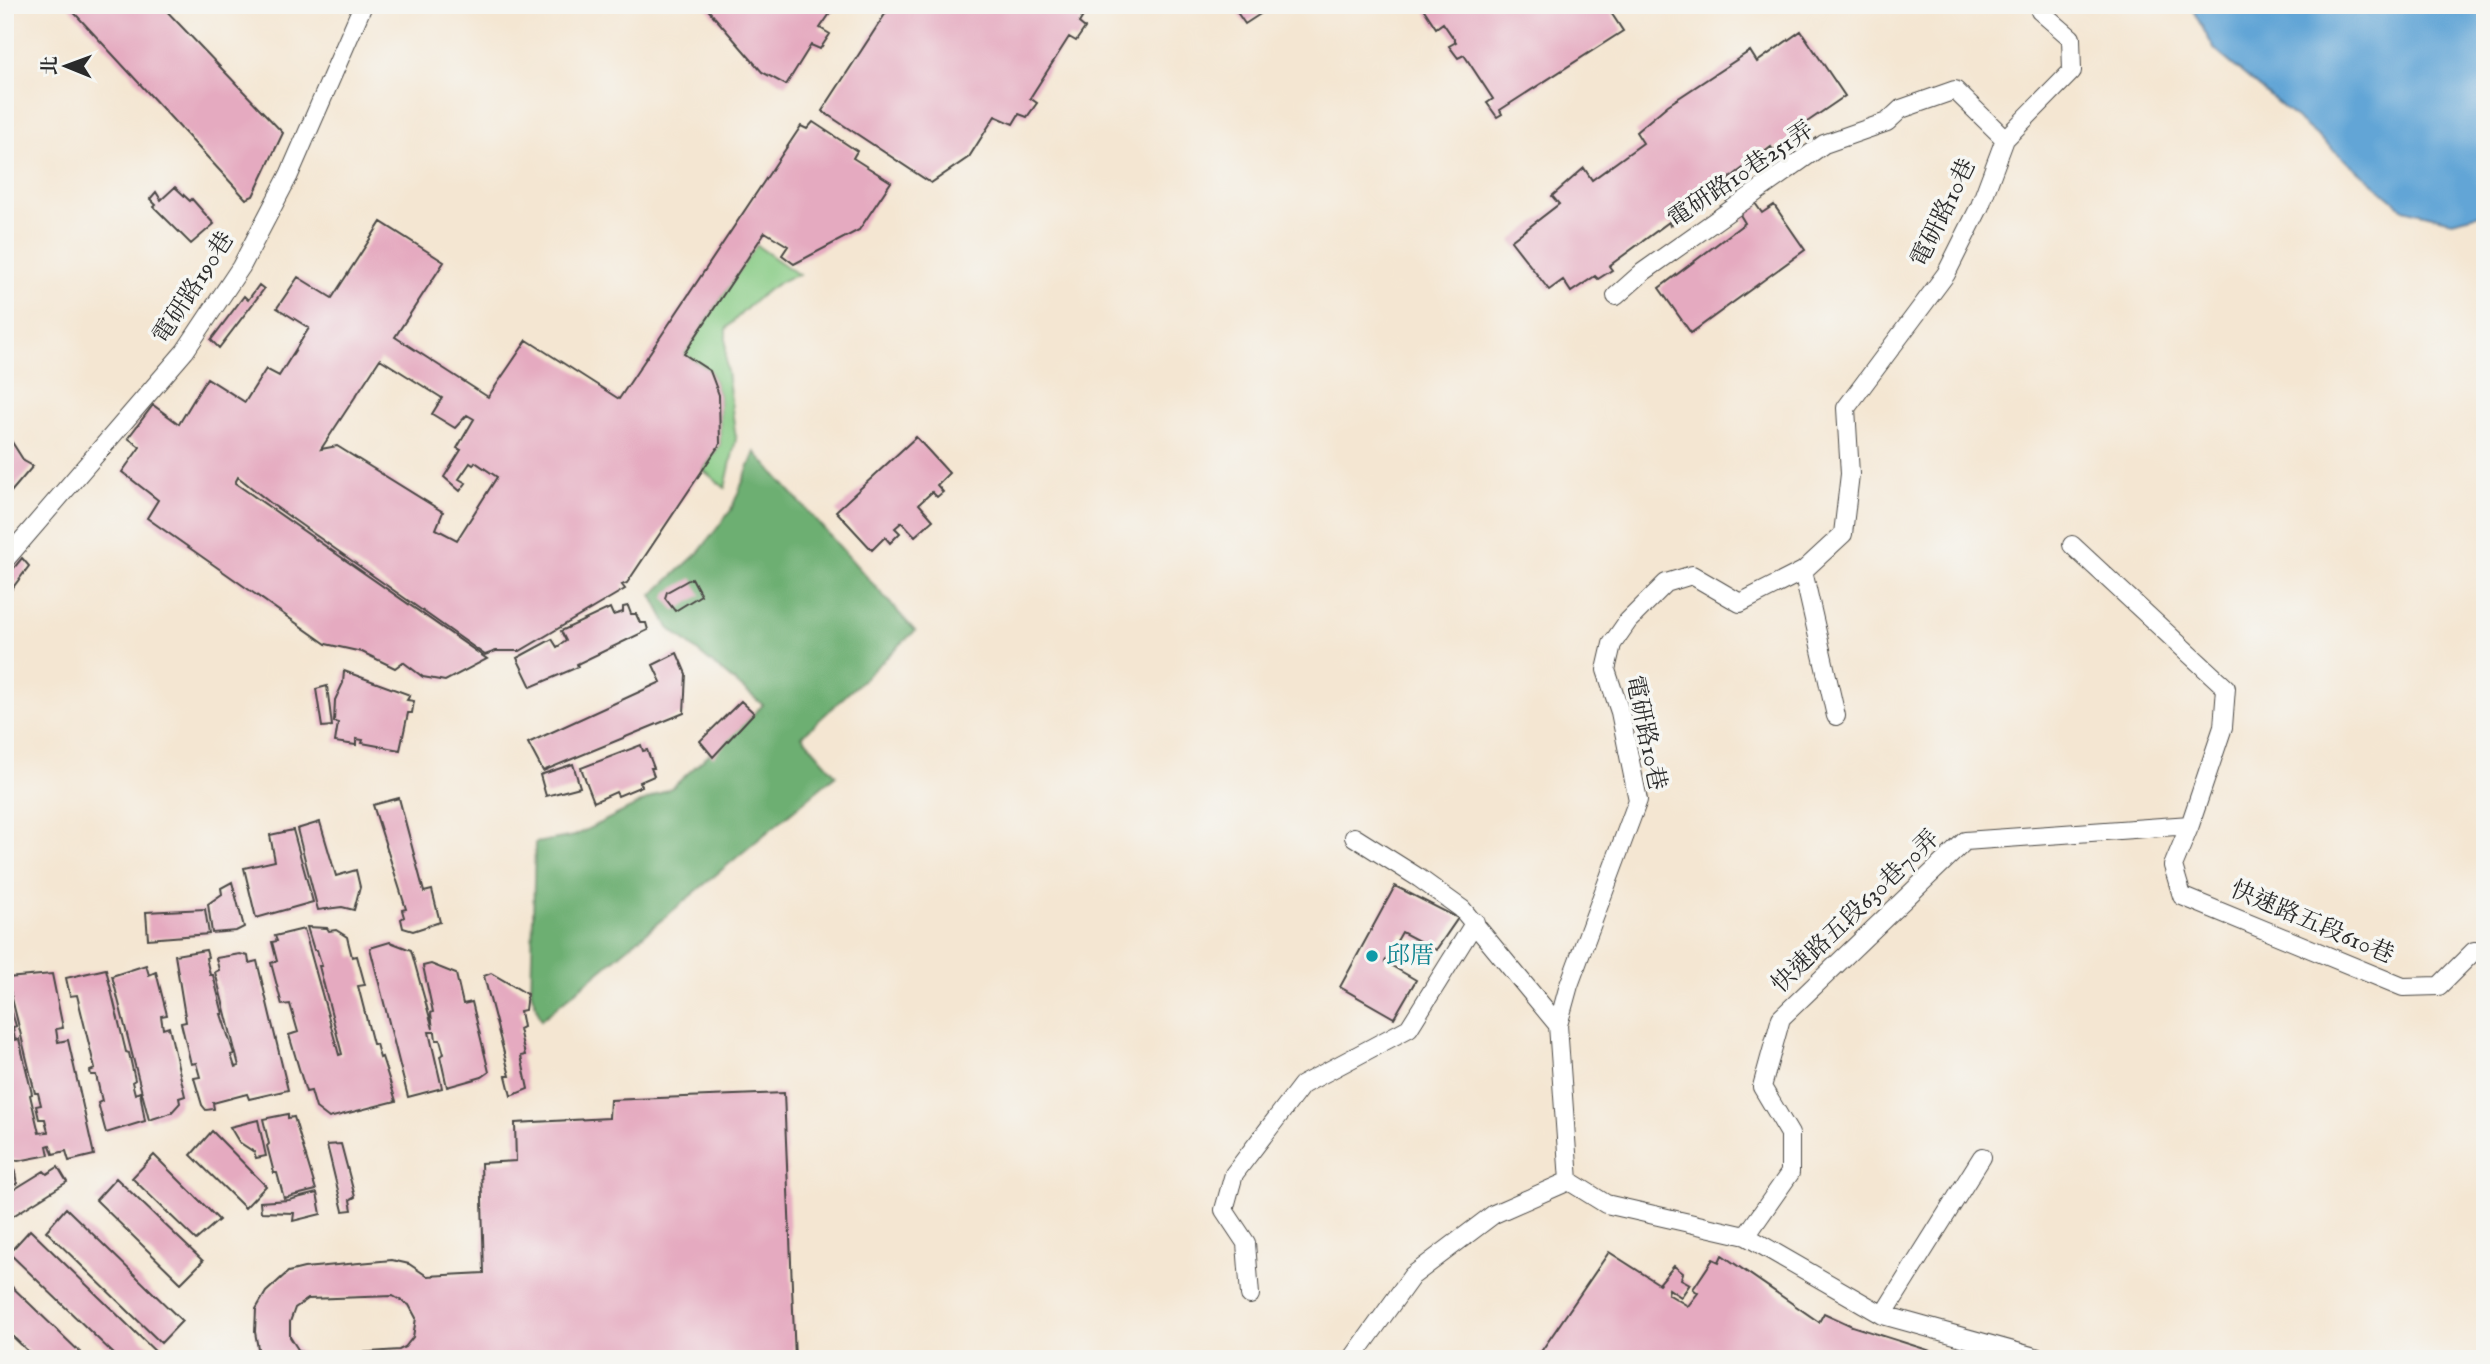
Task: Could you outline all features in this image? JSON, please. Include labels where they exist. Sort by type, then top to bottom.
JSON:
[{"type":"street","name":"電研路190巷","points":[[5,560],[185,351],[241,267],[289,175],[363,5]]},
{"type":"street","name":"電研路10巷","points":[[1569,1181],[1558,1024],[1569,985],[1639,800],[1620,712],[1606,670],[1612,644],[1628,621],[1666,583],[1692,575],[1740,603],[1803,571],[1843,534],[1850,474],[1846,408],[1946,274],[1980,206],[2005,139],[2072,71],[2071,38],[2040,11],[2038,5]]},
{"type":"street","name":"電研路10巷251弄","points":[[1616,296],[1651,266],[1824,145],[1887,122],[1900,109],[1955,90],[2005,139]]},
{"type":"street","points":[[2072,545],[2226,688],[2223,727],[2190,825]]},
{"type":"street","points":[[1803,571],[1836,716]]},
{"type":"street","name":"快速路五段610巷","points":[[2190,825],[2173,866],[2182,896],[2403,987],[2439,986],[2474,951],[2485,952]]},
{"type":"street","name":"快速路五段630巷70弄","points":[[1746,1236],[1790,1173],[1790,1134],[1762,1087],[1781,1018],[1965,841],[2190,825]]},
{"type":"street","points":[[1354,837],[1462,909],[1558,1024]]},
{"type":"street","points":[[1250,1295],[1246,1243],[1224,1210],[1234,1174],[1302,1085],[1409,1028],[1475,922]]},
{"type":"street","points":[[1882,1315],[1982,1157]]},
{"type":"street","points":[[1352,1359],[1412,1276],[1494,1214],[1569,1181],[1606,1204],[1746,1236],[1882,1315],[2042,1359]]},
{"type":"green space","points":[[756,245],[799,275],[790,277],[770,289],[726,329],[726,364],[736,439],[725,488],[703,470],[720,444],[719,395],[710,371],[684,354]]},
{"type":"green space","points":[[755,452],[915,631],[802,736],[836,775],[541,1020],[531,992],[535,843],[574,836],[673,787],[763,705],[669,628],[652,595],[699,552],[731,510]]},
{"type":"water","points":[[2190,5],[2485,5],[2485,213],[2452,221],[2404,209],[2215,50]]},
{"type":"building","points":[[67,5],[161,5],[283,133],[253,196],[246,199]]},
{"type":"building","points":[[704,5],[836,5],[820,28],[830,34],[820,49],[811,45],[786,85],[762,72]]},
{"type":"building","points":[[891,5],[1090,5],[1079,23],[1085,28],[1076,41],[1069,37],[1030,98],[1037,103],[1027,117],[1019,114],[1013,124],[995,116],[969,157],[931,183],[822,111]]},
{"type":"building","points":[[1232,5],[1274,5],[1245,24]]},
{"type":"building","points":[[1421,5],[1606,5],[1623,31],[1500,110],[1502,114],[1497,117],[1487,103],[1493,99],[1464,55],[1458,58],[1449,46],[1456,42],[1443,23],[1436,28]]},
{"type":"building","points":[[1801,31],[1845,96],[1788,135],[1790,140],[1773,150],[1771,147],[1685,212],[1688,215],[1670,226],[1669,222],[1609,266],[1612,270],[1598,279],[1595,276],[1571,292],[1563,280],[1549,290],[1511,241],[1559,204],[1552,196],[1584,168],[1592,180],[1643,143],[1636,132],[1668,105],[1750,51],[1757,62]]},
{"type":"building","points":[[813,122],[857,151],[853,158],[891,182],[859,230],[794,264],[782,255],[788,246],[765,232],[684,354],[710,371],[719,395],[720,444],[627,583],[622,585],[625,589],[520,651],[496,651],[485,655],[273,505],[238,477],[235,483],[487,659],[445,681],[423,677],[403,662],[395,668],[362,652],[326,644],[147,518],[158,500],[122,472],[140,447],[128,438],[153,405],[179,424],[207,378],[245,402],[266,369],[279,376],[309,328],[277,308],[298,277],[332,298],[381,222],[444,262],[395,337],[488,397],[527,340],[619,399],[801,126],[807,129]],"holes":[[[380,359],[442,398],[432,414],[455,428],[467,415],[474,419],[457,448],[461,450],[444,477],[460,491],[466,483],[459,479],[470,463],[473,465],[475,462],[497,477],[457,540],[436,529],[443,512],[337,446],[321,449]]]},
{"type":"building","points":[[175,187],[190,201],[192,199],[214,224],[191,244],[154,207],[156,205],[150,199],[156,192],[161,200]]},
{"type":"building","points":[[1755,203],[1762,213],[1774,205],[1805,250],[1691,333],[1659,288],[1745,223],[1739,213]]},
{"type":"building","points":[[259,285],[264,289],[219,348],[211,340],[244,296],[248,300]]},
{"type":"building","points":[[5,431],[24,461],[33,466],[5,499]]},
{"type":"building","points":[[916,437],[949,473],[937,485],[943,492],[937,497],[932,492],[919,504],[933,520],[915,536],[902,522],[895,528],[900,533],[890,543],[885,537],[872,550],[836,511]]},
{"type":"building","points":[[22,558],[29,566],[5,598],[5,579]]},
{"type":"building","points":[[692,578],[701,595],[675,611],[665,598],[667,592]]},
{"type":"building","points":[[628,606],[631,614],[636,614],[640,623],[646,623],[648,630],[577,664],[578,667],[531,687],[517,658],[552,639],[557,647],[566,641],[561,631],[610,608],[613,615],[623,612],[623,607]]},
{"type":"building","points":[[677,653],[686,674],[684,713],[543,771],[528,743],[661,682],[653,665]]},
{"type":"building","points":[[344,671],[410,695],[407,700],[414,701],[412,713],[408,713],[400,750],[362,743],[363,740],[356,739],[356,745],[335,742],[338,723],[334,722],[335,700],[343,683]]},
{"type":"building","points":[[327,686],[332,726],[322,727],[316,689]]},
{"type":"building","points":[[741,701],[754,713],[713,757],[700,741]]},
{"type":"building","points":[[641,745],[643,751],[647,750],[654,776],[640,782],[642,786],[618,796],[616,792],[594,802],[581,768]]},
{"type":"building","points":[[573,764],[580,787],[546,796],[540,775]]},
{"type":"building","points":[[399,798],[424,892],[432,890],[440,922],[413,931],[403,928],[402,910],[406,909],[373,805]]},
{"type":"building","points":[[320,822],[336,876],[356,870],[360,887],[354,910],[342,907],[318,910],[297,829]]},
{"type":"building","points":[[293,830],[313,902],[256,918],[244,868],[275,861],[270,835]]},
{"type":"building","points":[[232,882],[244,927],[236,931],[212,933],[208,904],[222,894],[221,888]]},
{"type":"building","name":"邱厝","points":[[1395,886],[1458,918],[1436,950],[1402,932],[1385,962],[1416,980],[1394,1018],[1340,987]]},
{"type":"building","points":[[205,909],[209,934],[148,939],[146,912]]},
{"type":"building","points":[[307,927],[336,930],[347,937],[352,957],[357,956],[365,985],[358,986],[373,1044],[376,1044],[380,1058],[382,1057],[396,1101],[329,1118],[316,1108],[311,1091],[306,1092],[289,1035],[298,1032],[290,1004],[282,1005],[271,963],[277,961],[272,942],[277,941],[275,936],[304,929],[339,1055],[342,1054],[319,966],[322,966]]},
{"type":"building","points":[[390,942],[411,950],[433,1029],[433,1012],[423,966],[431,964],[456,974],[463,1004],[472,1002],[489,1072],[482,1077],[447,1087],[440,1056],[444,1054],[440,1040],[436,1040],[435,1032],[429,1032],[442,1088],[408,1097],[370,948]]},
{"type":"building","points":[[206,950],[210,975],[213,975],[221,1014],[234,1054],[231,1055],[235,1067],[239,1066],[215,972],[219,970],[216,958],[240,954],[248,956],[249,963],[257,961],[288,1090],[249,1099],[247,1094],[213,1103],[214,1109],[206,1110],[202,1105],[194,1078],[200,1077],[196,1063],[191,1064],[181,1023],[186,1022],[175,955]]},
{"type":"building","points":[[146,965],[149,975],[156,972],[167,1015],[161,1016],[163,1029],[169,1027],[185,1096],[179,1098],[180,1103],[171,1113],[149,1120],[112,976]]},
{"type":"building","points":[[106,969],[126,1052],[129,1053],[135,1094],[140,1092],[145,1121],[106,1133],[98,1103],[102,1101],[96,1075],[91,1075],[90,1071],[95,1069],[77,995],[70,996],[66,978]]},
{"type":"building","points":[[491,973],[527,994],[525,1010],[520,1011],[523,1027],[519,1029],[528,1089],[511,1096],[506,1076],[510,1076],[484,976]]},
{"type":"building","points":[[52,974],[63,1028],[56,1029],[58,1042],[68,1040],[94,1155],[69,1161],[66,1151],[53,1154],[50,1145],[47,1146],[49,1155],[18,1161],[5,1157],[5,1143],[8,1142],[5,1130],[5,989],[16,1026],[13,1027],[15,1040],[19,1039],[39,1133],[48,1132],[45,1119],[39,1119],[36,1106],[41,1105],[38,1093],[35,1093],[7,978]]},
{"type":"building","points":[[784,1093],[795,1359],[263,1359],[259,1354],[255,1332],[256,1309],[266,1292],[288,1272],[304,1268],[392,1260],[409,1264],[427,1276],[484,1273],[481,1163],[516,1161],[515,1123],[609,1118],[610,1100]],"holes":[[[393,1296],[409,1305],[416,1318],[413,1337],[399,1350],[313,1356],[299,1351],[290,1337],[290,1322],[295,1308],[308,1299]]]},
{"type":"building","points":[[288,1114],[288,1118],[294,1117],[316,1190],[284,1198],[277,1173],[274,1173],[263,1119]]},
{"type":"building","points":[[258,1120],[266,1156],[256,1158],[254,1152],[239,1142],[230,1127]]},
{"type":"building","points":[[212,1131],[266,1186],[245,1208],[191,1155]]},
{"type":"building","points":[[341,1144],[355,1197],[350,1200],[352,1210],[343,1211],[327,1145]]},
{"type":"building","points":[[154,1155],[219,1220],[196,1240],[132,1178]]},
{"type":"building","points":[[14,1167],[17,1184],[5,1186],[5,1169]]},
{"type":"building","points":[[58,1167],[67,1182],[5,1221],[5,1195],[44,1171],[47,1174]]},
{"type":"building","points":[[116,1178],[203,1261],[181,1283],[96,1200]]},
{"type":"building","points":[[317,1193],[321,1214],[293,1221],[294,1213],[261,1212],[260,1202],[289,1200]]},
{"type":"building","points":[[66,1208],[182,1321],[161,1343],[46,1231]]},
{"type":"building","points":[[30,1230],[163,1359],[119,1359],[9,1253]]},
{"type":"building","points":[[1609,1252],[1659,1284],[1674,1266],[1683,1273],[1681,1279],[1690,1284],[1681,1297],[1669,1289],[1668,1294],[1688,1306],[1698,1293],[1693,1289],[1713,1259],[1719,1262],[1722,1255],[1819,1322],[1824,1313],[1852,1326],[1950,1357],[1536,1359]]},
{"type":"building","points":[[5,1280],[87,1359],[36,1359],[5,1329]]},
{"type":"place","name":"邱厝","points":[[1372,956]]}]
